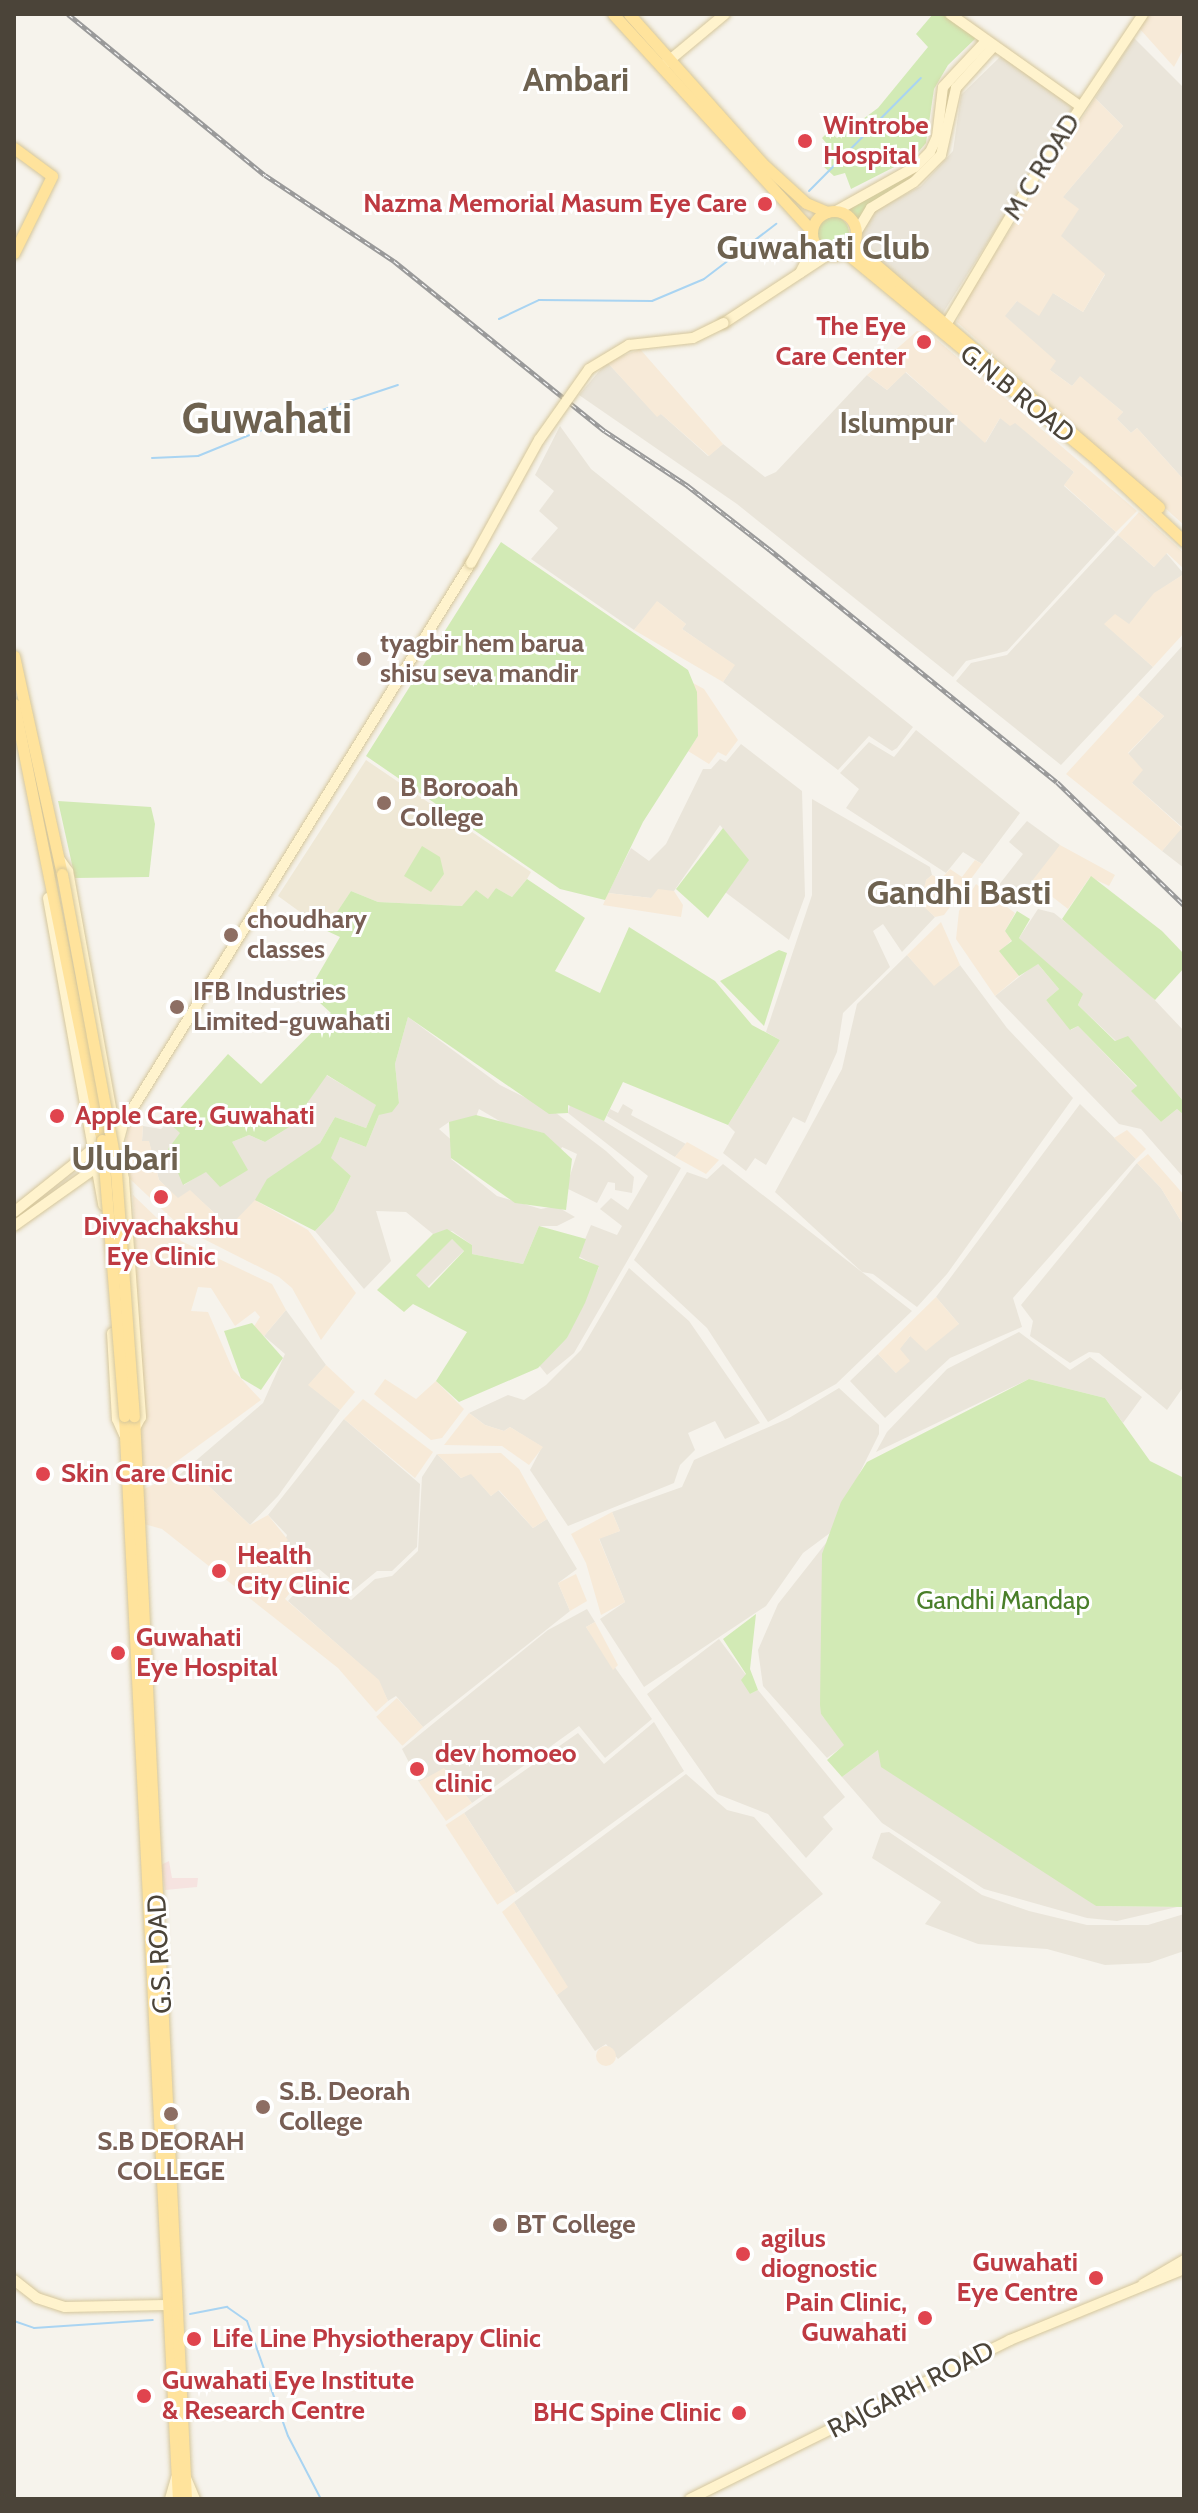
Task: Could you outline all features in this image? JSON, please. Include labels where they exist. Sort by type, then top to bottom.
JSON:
[{"type":"main road","points":[[613,14],[666,63],[762,163],[806,203],[849,217],[851,243],[829,254],[815,244],[812,231],[793,207],[666,63],[629,14]]},
{"type":"main road","points":[[14,148],[52,176],[14,253]]},
{"type":"main road","points":[[812,231],[831,211]]},
{"type":"main road","name":"G.N.B ROAD","points":[[851,243],[1094,447],[1184,530]]},
{"type":"main road","name":"G.N.B ROAD","points":[[851,243],[1184,541]]},
{"type":"main road","points":[[14,656],[117,1173],[129,1435]]},
{"type":"main road","points":[[14,704],[53,857]]},
{"type":"main road","name":"G.S. ROAD","points":[[129,1435],[166,2305],[181,2476]]},
{"type":"main road","name":"G.S. ROAD","points":[[129,1435],[181,2476]]},
{"type":"main road","points":[[181,2476],[182,2498]]},
{"type":"street","points":[[666,63],[725,14]]},
{"type":"street","points":[[950,14],[1080,106]]},
{"type":"street","name":"M C ROAD","points":[[946,325],[1080,106],[1143,14]]},
{"type":"street","points":[[831,211],[923,160],[935,144],[943,87],[989,44]]},
{"type":"street","points":[[851,243],[871,208],[914,182],[941,155],[956,88],[989,44]]},
{"type":"street","points":[[800,273],[815,244]]},
{"type":"street","points":[[14,1212],[95,1149],[119,1126],[471,563],[539,440],[589,369],[621,347],[693,338],[744,312],[829,254]]},
{"type":"street","points":[[53,857],[68,871],[119,1126],[118,1143],[132,1262],[141,1417],[129,1435],[117,1419],[108,1265],[95,1149],[44,880],[53,857]]},
{"type":"street","points":[[14,1226],[97,1167],[118,1143]]},
{"type":"street","points":[[106,1248],[130,1245]]},
{"type":"street","points":[[108,1265],[132,1262]]},
{"type":"street","name":"RAJGARH ROAD","points":[[1135,2289],[1184,2260]]},
{"type":"street","name":"RAJGARH ROAD","points":[[690,2499],[1010,2340],[1184,2269]]},
{"type":"street","points":[[14,2280],[37,2298],[65,2307],[166,2305]]},
{"type":"street","points":[[181,2476],[182,2498]]},
{"type":"shaded area","points":[[1148,14],[1184,14],[1184,48],[1174,67],[1139,28]]},
{"type":"shaded area","points":[[1134,38],[1184,88],[1184,480],[1137,428],[1131,433],[1116,418],[1123,412],[1080,377],[1072,386],[1050,370],[1004,316],[1017,301],[1053,293],[1083,312],[1105,275],[1060,236],[1062,198],[1123,126],[1095,98]]},
{"type":"shaded area","points":[[1001,56],[1074,106],[941,316],[869,255],[859,234],[874,211],[921,186],[953,151],[961,95]]},
{"type":"shaded area","points":[[1095,98],[1123,126],[1063,197],[1079,209],[1061,236],[1105,274],[1083,312],[1053,293],[1039,316],[1017,301],[1005,316],[1056,361],[1050,370],[1072,386],[1080,376],[1123,412],[1117,419],[1131,433],[1137,428],[1184,480],[1184,525],[957,322],[963,303]]},
{"type":"shaded area","points":[[917,331],[929,333],[1137,511],[1116,532],[1064,485],[1074,472],[1015,423],[1010,426],[1000,418],[985,443],[906,372],[887,390],[867,375]]},
{"type":"shaded area","points":[[640,349],[723,444],[709,456],[661,414],[657,417],[607,362]]},
{"type":"shaded area","points":[[607,362],[657,416],[660,413],[708,456],[723,444],[765,477],[776,472],[867,375],[887,390],[905,372],[986,442],[1000,418],[1015,422],[1074,472],[1064,486],[1116,532],[1007,651],[966,661],[953,677],[737,504],[579,395]]},
{"type":"shaded area","points":[[560,426],[591,469],[913,727],[897,748],[892,751],[869,736],[838,770],[723,682],[734,665],[682,629],[686,624],[658,602],[634,630],[531,559],[558,528],[539,511],[554,491],[535,475]]},
{"type":"shaded area","points":[[1139,512],[1184,553],[1184,569],[1167,553],[1154,567],[1118,535]]},
{"type":"shaded area","points":[[1118,535],[1154,567],[1166,553],[1184,574],[1154,594],[1129,625],[1105,624],[1153,667],[1061,765],[956,681],[971,663],[1007,655]]},
{"type":"shaded area","points":[[1184,574],[1184,633],[1153,667],[1104,624],[1115,614],[1129,624],[1154,593]]},
{"type":"shaded area","points":[[657,601],[686,624],[682,629],[735,665],[723,682],[634,630]]},
{"type":"shaded area","points":[[1184,644],[1184,868],[1162,851],[1182,827],[1131,782],[1128,754],[1164,716],[1138,695]]},
{"type":"shaded area","points":[[693,683],[704,689],[738,740],[726,756],[718,752],[709,764],[688,751],[698,736]]},
{"type":"shaded area","points":[[1138,695],[1164,716],[1128,753],[1143,770],[1132,783],[1182,828],[1162,851],[1066,774]]},
{"type":"shaded area","points":[[916,730],[1020,813],[982,864],[963,852],[946,873],[846,808],[859,789],[840,773],[869,742],[894,757]]},
{"type":"shaded area","points":[[741,744],[802,791],[805,896],[789,940],[725,892],[748,860],[720,825],[674,891],[651,898],[608,893],[631,848],[649,861],[666,844],[703,769],[711,769],[720,759],[726,762]]},
{"type":"shaded area","name":"B Borooah College","points":[[366,760],[531,872],[512,897],[496,888],[489,899],[462,906],[378,902],[351,891],[325,930],[278,896]]},
{"type":"shaded area","points":[[812,799],[930,867],[932,875],[926,880],[932,894],[924,906],[935,917],[902,952],[883,924],[873,931],[890,967],[843,1013],[837,1052],[805,1123],[793,1117],[766,1165],[755,1158],[746,1171],[723,1153],[735,1132],[728,1125],[780,1040],[766,1032],[812,895]]},
{"type":"shaded area","points":[[1027,821],[1060,845],[1038,880],[1018,899],[998,886],[1023,854],[1009,842]]},
{"type":"shaded area","points":[[1060,845],[1115,875],[1109,886],[1090,877],[1068,909],[1032,881]]},
{"type":"shaded area","points":[[975,860],[982,864],[944,915],[935,917],[923,906],[932,895],[924,888],[926,880],[932,875],[941,879],[950,869],[962,877]]},
{"type":"shaded area","points":[[976,884],[1015,913],[1005,931],[1012,940],[1000,951],[1019,976],[995,996],[956,939],[959,911]]},
{"type":"shaded area","points":[[658,889],[674,891],[683,905],[681,917],[603,905],[608,893],[651,898]]},
{"type":"shaded area","points":[[1038,909],[1054,913],[1133,977],[1184,1031],[1184,1102],[1128,1037],[1116,1041],[1078,1005],[1082,996],[1019,938]]},
{"type":"shaded area","points":[[941,922],[960,965],[934,986],[907,955]]},
{"type":"shaded area","points":[[907,955],[934,985],[960,965],[1007,1028],[1073,1098],[947,1274],[917,1307],[873,1274],[862,1272],[775,1192],[842,1069],[857,1004]]},
{"type":"shaded area","points":[[1037,963],[1059,989],[1046,1000],[1071,1030],[1078,1026],[1137,1087],[1132,1091],[1161,1122],[1177,1109],[1184,1115],[1184,1178],[1141,1129],[1119,1124],[995,996]]},
{"type":"shaded area","points":[[408,1017],[500,1085],[556,1113],[606,1151],[634,1177],[632,1193],[615,1190],[615,1183],[608,1182],[597,1203],[566,1188],[577,1154],[562,1147],[555,1162],[543,1133],[503,1123],[479,1109],[474,1122],[449,1122],[439,1129],[456,1144],[451,1159],[497,1196],[541,1209],[556,1206],[575,1217],[557,1226],[539,1226],[523,1264],[472,1254],[472,1245],[452,1231],[433,1234],[406,1212],[376,1211],[391,1261],[364,1289],[315,1231],[334,1211],[351,1176],[330,1158],[340,1137],[366,1147],[379,1115],[399,1103],[395,1064]]},
{"type":"shaded area","points":[[326,1075],[377,1105],[366,1128],[335,1117],[320,1143],[230,1227],[190,1191],[178,1199],[159,1180],[149,1142],[142,1141],[143,1126],[161,1129],[168,1122],[181,1133],[168,1149],[184,1185],[206,1171],[232,1142],[249,1135],[265,1142],[291,1126]]},
{"type":"shaded area","points":[[571,1101],[681,1168],[574,1353],[547,1375],[538,1364],[567,1338],[599,1267],[578,1256],[591,1225],[617,1235],[622,1226],[600,1209],[611,1198],[628,1210],[648,1176],[568,1113]]},
{"type":"shaded area","points":[[623,1104],[633,1110],[631,1115],[686,1144],[675,1157],[607,1116],[610,1109],[618,1113]]},
{"type":"shaded area","points":[[1080,1104],[1136,1159],[1013,1298],[1022,1327],[950,1358],[885,1418],[850,1381],[878,1354],[896,1373],[899,1349],[911,1335],[959,1324],[936,1297]]},
{"type":"shaded area","points":[[131,1120],[143,1126],[142,1141],[149,1141],[159,1180],[178,1198],[190,1190],[229,1227],[255,1200],[308,1230],[356,1293],[321,1340],[292,1288],[279,1277],[182,1228],[130,1179],[126,1140]]},
{"type":"shaded area","points":[[1127,1130],[1146,1149],[1136,1159],[1114,1138]]},
{"type":"shaded area","points":[[687,1142],[719,1160],[706,1174],[675,1157]]},
{"type":"shaded area","points":[[1148,1154],[1184,1195],[1184,1226],[1161,1188],[1137,1163]]},
{"type":"shaded area","points":[[1137,1163],[1161,1188],[1184,1226],[1184,1386],[1167,1410],[1099,1353],[1089,1352],[1070,1363],[1030,1336],[1033,1321],[1021,1305]]},
{"type":"shaded area","points":[[723,1164],[912,1311],[836,1384],[768,1422],[707,1328],[634,1260],[687,1172],[707,1179]]},
{"type":"shaded area","points":[[133,1195],[181,1241],[272,1284],[286,1310],[264,1336],[253,1328],[260,1317],[255,1311],[235,1326],[211,1288],[198,1287],[191,1311],[208,1312],[233,1370],[261,1400],[158,1475],[142,1472]]},
{"type":"shaded area","points":[[451,1238],[464,1251],[428,1287],[415,1274]]},
{"type":"shaded area","points":[[629,1268],[689,1321],[760,1423],[725,1439],[715,1421],[688,1433],[695,1450],[680,1465],[674,1483],[568,1526],[530,1470],[542,1447],[510,1427],[504,1431],[485,1425],[469,1413],[508,1395],[524,1400],[546,1385],[581,1350]]},
{"type":"shaded area","points":[[936,1297],[959,1324],[926,1351],[910,1336],[900,1349],[910,1361],[896,1373],[878,1354]]},
{"type":"shaded area","points":[[286,1310],[326,1365],[309,1385],[340,1410],[278,1496],[250,1525],[198,1476],[185,1481],[178,1476],[263,1403],[285,1354],[264,1336]]},
{"type":"shaded area","points":[[1019,1332],[1070,1370],[1090,1357],[1142,1397],[1123,1423],[1105,1398],[1029,1379],[876,1452],[887,1432],[947,1369]]},
{"type":"shaded area","points":[[326,1365],[355,1392],[340,1410],[308,1385]]},
{"type":"shaded area","points":[[385,1379],[416,1399],[436,1381],[464,1409],[442,1438],[431,1440],[374,1394]]},
{"type":"shaded area","points":[[839,1388],[879,1425],[879,1434],[830,1533],[803,1553],[766,1606],[644,1687],[600,1619],[625,1602],[599,1538],[620,1531],[612,1512],[682,1487],[694,1460],[789,1418]]},
{"type":"shaded area","points":[[363,1399],[433,1452],[415,1478],[344,1419]]},
{"type":"shaded area","points":[[469,1413],[485,1425],[504,1431],[510,1427],[543,1447],[529,1465],[502,1446],[444,1445]]},
{"type":"shaded area","points":[[344,1419],[420,1484],[417,1547],[392,1571],[377,1571],[349,1594],[319,1569],[307,1572],[300,1551],[270,1566],[265,1560],[283,1546],[287,1535],[268,1515]]},
{"type":"shaded area","points":[[501,1453],[519,1469],[547,1519],[533,1528],[499,1490],[491,1496],[471,1474],[461,1478],[437,1454]]},
{"type":"shaded area","points":[[437,1454],[461,1478],[471,1473],[491,1496],[498,1490],[533,1528],[547,1519],[577,1569],[558,1583],[570,1611],[423,1727],[396,1696],[388,1701],[378,1680],[288,1601],[314,1572],[351,1600],[375,1579],[392,1576],[418,1551],[422,1477]]},
{"type":"shaded area","points":[[178,1473],[185,1481],[198,1476],[250,1525],[268,1515],[288,1540],[265,1560],[270,1566],[300,1551],[307,1572],[285,1599],[379,1680],[388,1701],[376,1712],[338,1668],[162,1529],[144,1524],[142,1490]]},
{"type":"shaded area","points":[[612,1512],[620,1531],[599,1539],[625,1602],[601,1615],[586,1563],[571,1534]]},
{"type":"shaded area","points":[[826,1543],[821,1714],[845,1745],[827,1758],[763,1686],[758,1650],[778,1604]]},
{"type":"shaded area","points":[[576,1574],[587,1601],[570,1611],[558,1583]]},
{"type":"shaded area","points":[[587,1609],[595,1622],[586,1627],[652,1719],[605,1758],[579,1726],[472,1803],[444,1769],[419,1782],[402,1749],[548,1630]]},
{"type":"shaded area","points":[[595,1622],[618,1665],[613,1670],[586,1627]]},
{"type":"shaded area","points":[[719,1639],[746,1675],[750,1694],[758,1690],[845,1797],[823,1817],[833,1829],[806,1858],[768,1814],[717,1794],[647,1694]]},
{"type":"shaded area","points":[[397,1698],[423,1727],[402,1746],[376,1717]]},
{"type":"shaded area","points":[[654,1722],[684,1771],[516,1893],[464,1813],[578,1733],[604,1764]]},
{"type":"shaded area","points":[[878,1750],[1096,1906],[1177,1907],[1117,1921],[1087,1918],[984,1889],[882,1823],[842,1777]]},
{"type":"shaded area","points":[[444,1768],[472,1803],[446,1821],[419,1782]]},
{"type":"shaded area","points":[[686,1774],[727,1810],[754,1817],[823,1894],[618,2059],[606,2044],[595,2051],[557,1995],[567,1987],[514,1902]]},
{"type":"shaded area","points":[[464,1813],[516,1893],[497,1905],[446,1825]]},
{"type":"shaded area","points":[[889,1832],[982,1895],[1029,1911],[1087,1925],[1148,1925],[1184,1914],[1184,1951],[1149,1963],[1105,1965],[1047,1949],[978,1944],[925,1924],[941,1902],[872,1858],[881,1833]]},
{"type":"shaded area","points":[[169,1861],[172,1878],[198,1878],[197,1887],[165,1890],[161,1865]]},
{"type":"shaded area","points":[[514,1902],[568,1987],[557,1995],[502,1912]]},
{"type":"shaded area","points":[[606,2046],[613,2049],[616,2056],[613,2063],[606,2066],[599,2063],[596,2056],[599,2049]]},
{"type":"green space","points":[[933,14],[947,14],[976,38],[948,65],[934,89],[926,143],[914,157],[851,189],[845,173],[834,176],[824,167],[836,155],[822,138],[829,131],[837,138],[878,108],[928,47],[916,34]]},
{"type":"green space","points":[[985,52],[948,97],[940,153],[920,173],[881,196],[857,221],[843,208],[916,173],[935,154],[945,92]]},
{"type":"green space","points":[[832,216],[844,221],[849,233],[844,245],[832,250],[820,245],[815,233],[820,221]]},
{"type":"green space","points":[[501,542],[688,670],[697,692],[698,736],[643,822],[605,900],[560,889],[366,756]]},
{"type":"green space","points":[[58,801],[151,807],[155,824],[149,877],[75,878]]},
{"type":"green space","points":[[723,828],[749,860],[708,918],[676,889]]},
{"type":"green space","points":[[422,846],[440,857],[444,874],[431,892],[404,876]]},
{"type":"green space","points":[[1091,876],[1162,931],[1184,954],[1184,968],[1155,1000],[1062,919]]},
{"type":"green space","points":[[527,879],[585,918],[555,971],[600,993],[629,927],[715,981],[752,1025],[780,1040],[728,1125],[623,1082],[604,1121],[568,1105],[568,1113],[549,1114],[408,1017],[395,1064],[399,1103],[392,1112],[379,1115],[366,1147],[340,1137],[331,1158],[351,1176],[334,1211],[315,1231],[255,1200],[267,1179],[320,1143],[335,1117],[366,1128],[376,1105],[327,1075],[291,1126],[265,1142],[249,1135],[232,1142],[248,1170],[220,1187],[206,1172],[183,1185],[168,1149],[180,1133],[168,1122],[228,1054],[261,1084],[331,1013],[308,992],[340,937],[325,930],[351,891],[378,902],[462,906],[476,890],[488,899],[496,888],[512,897]]},
{"type":"green space","points":[[1017,911],[1030,919],[1019,938],[1083,994],[1078,1005],[1115,1041],[1128,1036],[1184,1102],[1184,1115],[1177,1109],[1161,1122],[1131,1091],[1137,1086],[1078,1026],[1070,1030],[1046,1000],[1059,989],[1038,964],[1019,976],[999,951],[1012,941],[1005,931]]},
{"type":"green space","points":[[779,950],[787,953],[764,1026],[720,981]]},
{"type":"green space","points":[[476,1115],[544,1133],[572,1159],[566,1210],[515,1203],[451,1158],[449,1122]]},
{"type":"green space","points":[[539,1226],[586,1239],[579,1258],[599,1266],[567,1338],[538,1368],[459,1402],[436,1381],[467,1332],[413,1304],[404,1312],[377,1290],[433,1234],[447,1229],[472,1245],[472,1254],[523,1264]],"holes":[[[452,1239],[464,1251],[429,1288],[416,1275]]]},
{"type":"green space","points":[[252,1323],[283,1358],[261,1390],[241,1378],[224,1331]]},
{"type":"green space","name":"Gandhi Mandap","points":[[1029,1379],[1105,1398],[1150,1461],[1184,1478],[1184,1907],[1096,1906],[881,1767],[878,1750],[842,1777],[827,1760],[844,1745],[821,1714],[820,1705],[822,1554],[841,1502],[867,1462]]},
{"type":"green space","points":[[756,1614],[750,1669],[758,1690],[750,1694],[741,1680],[746,1674],[723,1639]]},
{"type":"waterway","points":[[809,191],[921,78]]},
{"type":"waterway","points":[[499,319],[539,300],[652,301],[704,279],[776,224]]},
{"type":"waterway","points":[[283,423],[398,385]]},
{"type":"waterway","points":[[152,458],[198,456],[272,426]]},
{"type":"waterway","points":[[190,2314],[227,2307],[247,2321],[288,2436],[321,2499]]},
{"type":"waterway","points":[[14,2321],[34,2328],[153,2320]]},
{"type":"railway","points":[[68,14],[265,175],[394,261],[605,431],[688,486],[769,549],[1057,782],[1184,905]]},
{"type":"place","name":"Wintrobe Hospital","points":[[805,141]]},
{"type":"place","name":"Nazma Memorial Masum Eye Care","points":[[765,204]]},
{"type":"place","name":"The Eye Care Center","points":[[924,342]]},
{"type":"place","name":"tyagbir hem barua shisu seva mandir","points":[[364,659]]},
{"type":"place","name":"B Borooah College","points":[[384,803]]},
{"type":"place","name":"choudhary classes","points":[[231,935]]},
{"type":"place","name":"IFB Industries Limited-guwahati","points":[[177,1007]]},
{"type":"place","name":"Apple Care, Guwahati","points":[[57,1116]]},
{"type":"place","name":"Divyachakshu Eye Clinic","points":[[161,1197]]},
{"type":"place","name":"Skin Care Clinic","points":[[43,1474]]},
{"type":"place","name":"Health City Clinic","points":[[219,1571]]},
{"type":"place","name":"Guwahati Eye Hospital","points":[[118,1653]]},
{"type":"place","name":"dev homoeo clinic","points":[[417,1769]]},
{"type":"place","name":"S.B. Deorah College","points":[[263,2107]]},
{"type":"place","name":"S.B DEORAH COLLEGE","points":[[171,2114]]},
{"type":"place","name":"BT College","points":[[500,2225]]},
{"type":"place","name":"agilus diognostic","points":[[743,2254]]},
{"type":"place","name":"Guwahati Eye Centre","points":[[1096,2278]]},
{"type":"place","name":"Pain Clinic, Guwahati","points":[[925,2318]]},
{"type":"place","name":"Life Line Physiotherapy Clinic","points":[[194,2339]]},
{"type":"place","name":"Guwahati Eye Institute & Research Centre","points":[[144,2396]]},
{"type":"place","name":"BHC Spine Clinic","points":[[739,2413]]},
{"type":"district","name":"Ambari","points":[[576,80]]},
{"type":"district","name":"Guwahati Club","points":[[823,248]]},
{"type":"district","name":"Guwahati","points":[[267,418]]},
{"type":"district","name":"Islumpur","points":[[897,423]]},
{"type":"district","name":"Gandhi Basti","points":[[959,893]]},
{"type":"district","name":"Ulubari","points":[[125,1159]]}]
